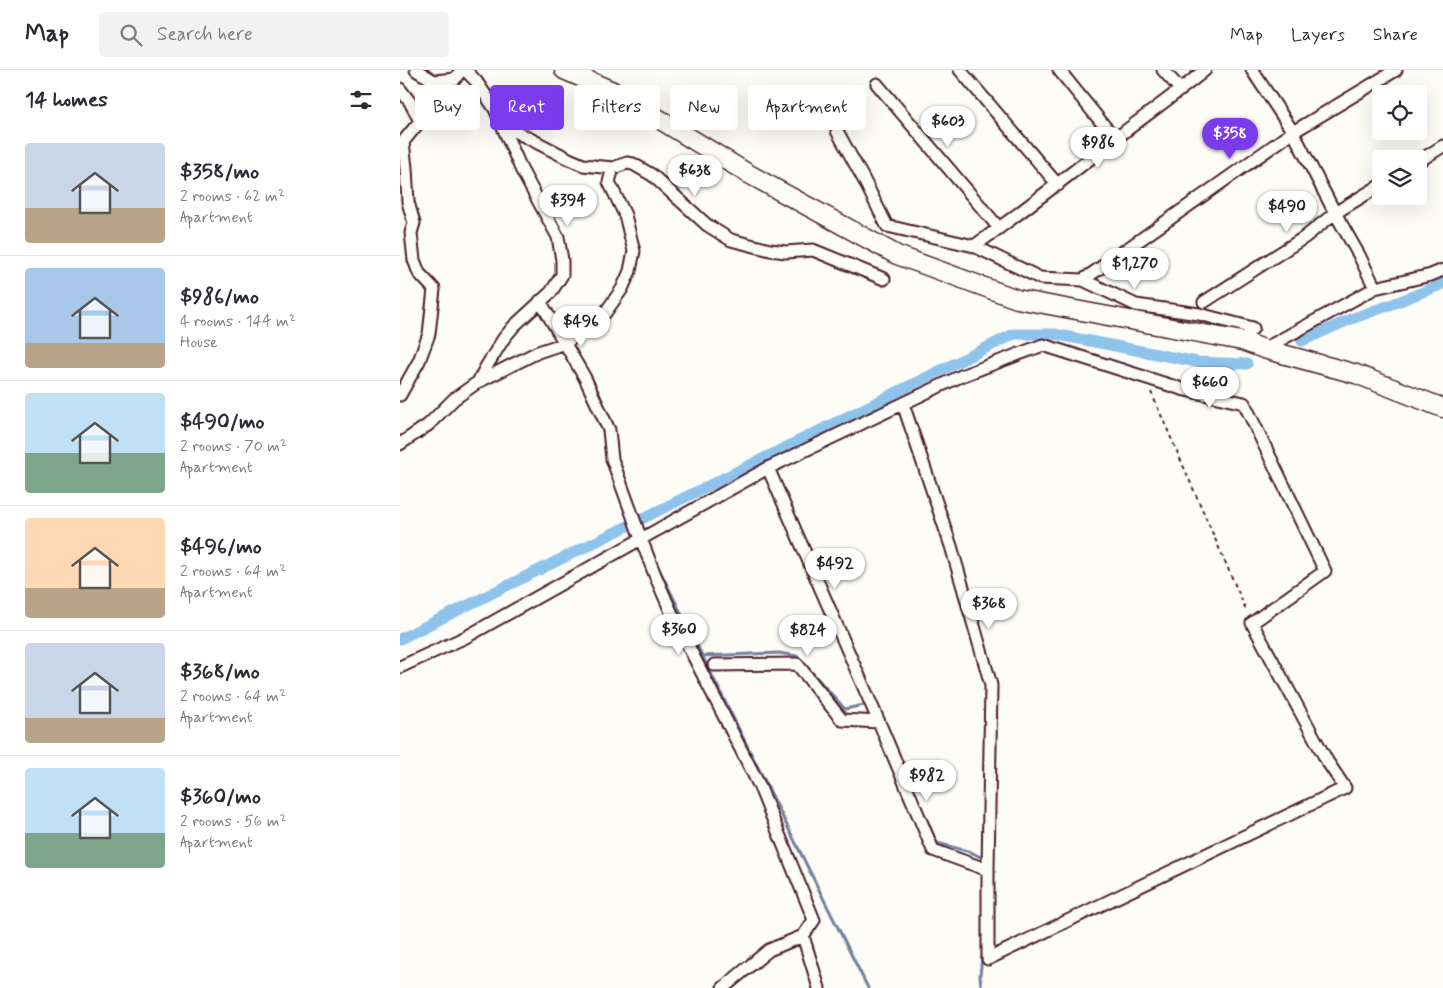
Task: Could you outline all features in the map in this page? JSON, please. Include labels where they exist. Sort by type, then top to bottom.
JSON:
[{"type":"highway","points":[[564,70],[615,92],[747,173],[897,255],[1017,299],[1242,341],[1264,349],[1356,374],[1443,408]]},
{"type":"street","points":[[416,70],[434,81],[455,79],[461,70]]},
{"type":"street","points":[[465,70],[476,81],[490,102]]},
{"type":"street","points":[[960,70],[1058,185]]},
{"type":"street","points":[[1059,70],[1115,139]]},
{"type":"street","points":[[1163,70],[1181,90]]},
{"type":"street","points":[[974,246],[1058,185],[1205,70]]},
{"type":"street","points":[[1252,70],[1293,132],[1375,288]]},
{"type":"street","points":[[1083,280],[1293,132],[1396,70]]},
{"type":"street","points":[[877,84],[999,228]]},
{"type":"street","points":[[400,89],[410,102],[420,121],[403,142],[408,202],[414,223],[411,233],[414,260],[419,273],[434,289],[429,334],[419,362],[400,395]]},
{"type":"street","points":[[478,382],[504,338],[514,326],[551,292],[562,276],[562,260],[558,237],[522,171],[505,130]]},
{"type":"street","points":[[513,130],[583,165],[613,168],[627,163],[633,164],[652,175],[707,225],[731,240],[786,252],[813,250],[884,278]]},
{"type":"street","points":[[837,131],[887,226],[974,246],[1040,278],[1083,280],[1136,305],[1199,314],[1253,328],[1242,341]]},
{"type":"street","points":[[1427,156],[1443,146]]},
{"type":"street","points":[[400,444],[428,425],[454,399],[478,382],[538,352],[565,343],[605,312],[622,289],[630,271],[634,252],[625,215],[609,182],[613,168]]},
{"type":"street","points":[[1204,302],[1304,238],[1335,213],[1372,190]]},
{"type":"street","points":[[1264,349],[1375,288],[1431,275],[1443,270]]},
{"type":"street","points":[[540,301],[585,378],[609,430],[612,459],[641,539],[672,614],[759,785],[814,920],[803,936],[770,950],[723,988]]},
{"type":"street","points":[[400,667],[466,637],[768,468],[961,376],[1043,346],[1185,390],[1244,403],[1325,571],[1252,623],[1327,761],[1345,788],[988,959],[991,685],[951,546],[903,404]]},
{"type":"street","points":[[768,468],[933,850],[988,870]]},
{"type":"street","points":[[714,665],[797,664],[842,720],[879,722]]},
{"type":"street","points":[[803,936],[819,988]]},
{"type":"path","points":[[1144,377],[1252,623]]},
{"type":"waterway","points":[[1302,341],[1351,319],[1443,284]]},
{"type":"waterway","points":[[400,639],[1014,334],[1054,334],[1197,362],[1247,364]]},
{"type":"waterway","points":[[657,565],[868,988]]},
{"type":"waterway","points":[[702,656],[779,653],[797,656],[845,709],[869,704]]},
{"type":"waterway","points":[[922,809],[937,843],[971,852],[986,860]]},
{"type":"waterway","points":[[981,988],[980,975],[983,948]]}]
